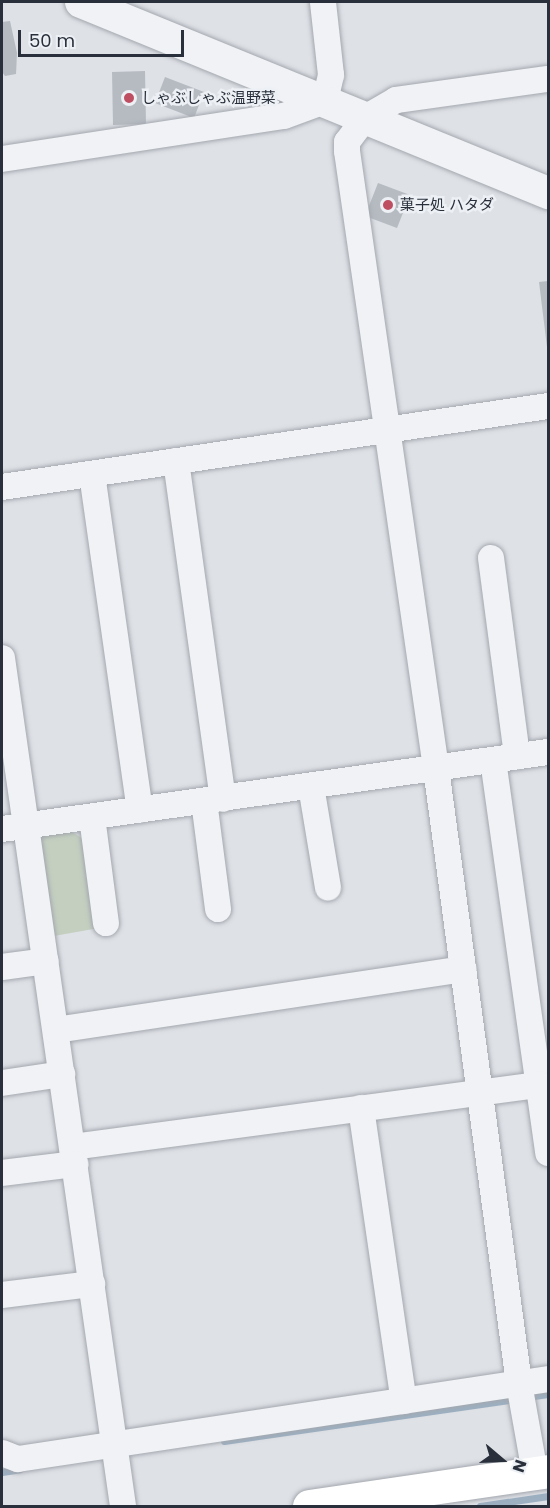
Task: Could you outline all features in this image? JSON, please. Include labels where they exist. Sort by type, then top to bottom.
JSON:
[{"type":"main road","points":[[309,1506],[542,1472]]},
{"type":"street","points":[[81,2],[549,193]]},
{"type":"street","points":[[323,2],[331,75],[326,101]]},
{"type":"street","points":[[542,1472],[520,1392],[436,768],[347,141],[365,118],[396,100],[549,79]]},
{"type":"street","points":[[2,159],[284,116],[326,101]]},
{"type":"street","points":[[2,487],[549,406]]},
{"type":"street","points":[[176,461],[214,800],[218,909]]},
{"type":"street","points":[[92,474],[140,810]]},
{"type":"street","points":[[491,558],[505,758],[539,1022],[539,1085],[549,1153]]},
{"type":"street","points":[[2,658],[123,1506]]},
{"type":"street","points":[[2,829],[549,752]]},
{"type":"street","points":[[311,786],[328,888]]},
{"type":"street","points":[[92,817],[106,923]]},
{"type":"street","points":[[2,967],[46,961]]},
{"type":"street","points":[[56,1030],[463,969]]},
{"type":"street","points":[[2,1083],[62,1074]]},
{"type":"street","points":[[2,1173],[74,1155],[361,1108],[539,1085]]},
{"type":"street","points":[[361,1108],[404,1401]]},
{"type":"street","points":[[2,1295],[92,1284]]},
{"type":"street","points":[[2,1453],[18,1459],[404,1401],[520,1392],[549,1379]]},
{"type":"green space","points":[[37,832],[72,832],[87,841],[99,928],[54,936]]},
{"type":"building","points":[[10,21],[17,53],[16,74],[5,76],[2,72],[2,22]]},
{"type":"building","name":"しゃぶしゃぶ温野菜","points":[[145,71],[146,124],[113,125],[112,72]]},
{"type":"building","points":[[165,77],[204,92],[194,118],[155,103]]},
{"type":"building","name":"菓子処 ハタダ","points":[[378,183],[410,195],[397,228],[365,216]]},
{"type":"building","points":[[548,281],[548,347],[547,347],[539,282]]},
{"type":"waterway","points":[[527,1397],[548,1394]]},
{"type":"waterway","points":[[224,1441],[516,1399]]},
{"type":"waterway","points":[[2,1472],[20,1469]]},
{"type":"waterway","points":[[480,1506],[548,1496]]},
{"type":"place","name":"しゃぶしゃぶ温野菜","points":[[129,98]]},
{"type":"place","name":"菓子処 ハタダ","points":[[388,205]]}]
